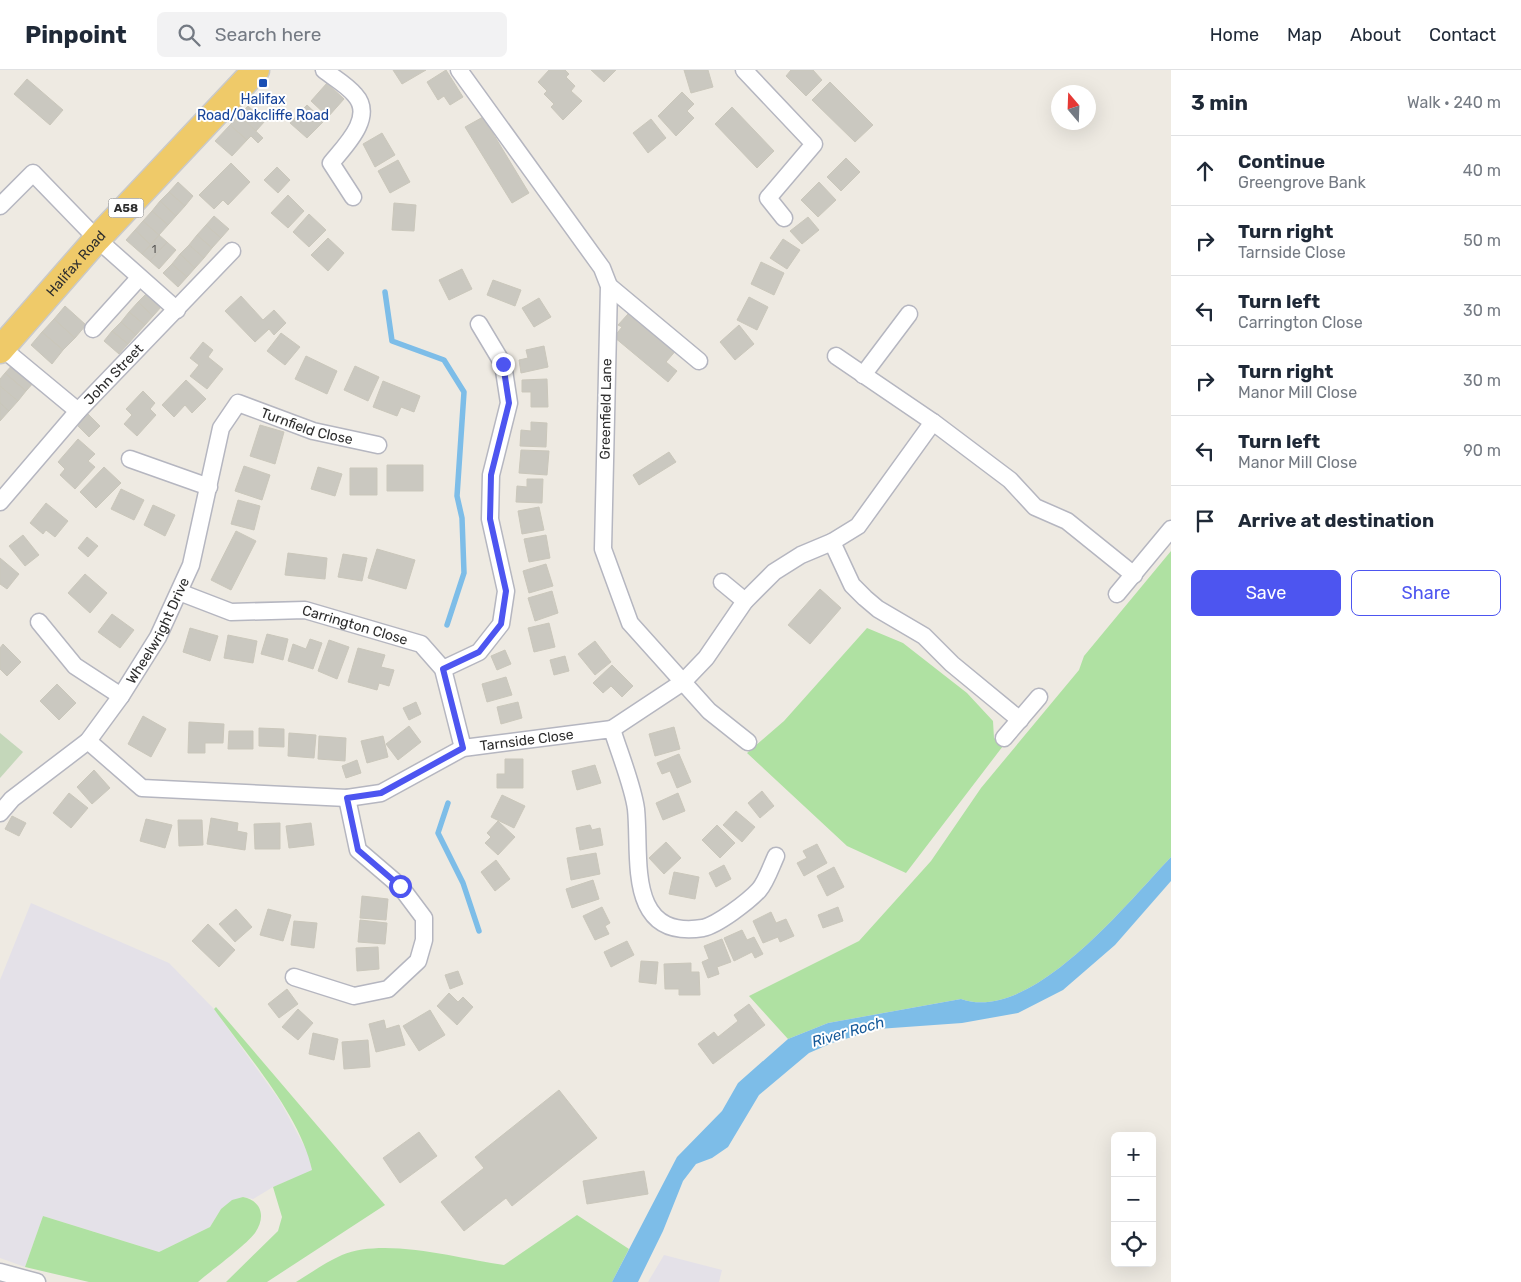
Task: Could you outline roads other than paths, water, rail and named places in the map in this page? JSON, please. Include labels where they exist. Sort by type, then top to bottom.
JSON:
[{"type":"highway","name":"Halifax Road","points":[[1,349],[97,239],[256,70]]},
{"type":"street","points":[[324,70],[356,96],[361,114],[356,132],[331,163],[353,197]]},
{"type":"street","name":"Greenfield Lane","points":[[459,70],[602,268],[609,286],[603,549],[630,623],[709,711],[748,742]]},
{"type":"street","points":[[744,70],[814,144],[768,198],[784,218]]},
{"type":"street","points":[[0,206],[33,173],[97,239],[177,310]]},
{"type":"street","name":"John Street","points":[[0,502],[78,411],[232,251]]},
{"type":"street","points":[[93,329],[139,278]]},
{"type":"street","points":[[609,286],[700,361]]},
{"type":"street","points":[[863,375],[909,314]]},
{"type":"street","points":[[443,669],[479,652],[501,624],[506,591],[490,519],[491,475],[509,403],[503,364],[479,324]]},
{"type":"street","points":[[1,349],[78,411]]},
{"type":"street","points":[[836,356],[933,422],[1010,480],[1035,506],[1067,521],[1134,575]]},
{"type":"street","name":"Turnfield Close","points":[[238,403],[313,432],[378,444]]},
{"type":"street","name":"Wheelwright Drive","points":[[0,813],[12,799],[88,741],[121,696],[158,638],[192,565],[221,428],[238,403]]},
{"type":"street","points":[[776,856],[759,890],[712,926],[687,930],[665,925],[646,906],[638,877],[636,807],[612,729],[683,682],[706,658],[745,601],[774,572],[801,555],[832,542],[858,526],[933,422]]},
{"type":"street","points":[[130,459],[208,487]]},
{"type":"street","points":[[1118,594],[1171,529]]},
{"type":"street","points":[[832,542],[852,584],[865,598],[878,609],[924,636],[952,664],[1020,720]]},
{"type":"street","points":[[722,582],[745,601]]},
{"type":"street","name":"Carrington Close","points":[[179,592],[231,612],[305,610],[421,644],[443,669],[463,748]]},
{"type":"street","points":[[39,622],[75,666],[121,696]]},
{"type":"street","points":[[1004,738],[1039,697]]},
{"type":"street","name":"Tarnside Close","points":[[88,741],[142,788],[347,798],[381,793],[463,748],[612,729]]},
{"type":"street","points":[[294,977],[354,996],[388,989],[418,961],[424,940],[424,918],[400,886],[358,850],[347,798]]},
{"type":"street","points":[[0,1272],[37,1282]]},
{"type":"water","name":"River Roch","points":[[1171,857],[1171,881],[1115,945],[1063,990],[1018,1013],[962,1023],[878,1029],[832,1043],[809,1053],[759,1095],[728,1147],[712,1158],[696,1164],[683,1181],[663,1231],[638,1282],[612,1282],[677,1157],[722,1111],[738,1083],[788,1039],[828,1023],[961,999],[988,1002],[1017,994],[1047,977],[1076,955],[1104,929]]},
{"type":"waterway","points":[[385,292],[392,341],[444,360],[464,392],[457,496],[462,518],[464,573],[447,625]]},
{"type":"waterway","points":[[448,803],[438,833],[463,883],[479,931]]},
{"type":"place","name":"Halifax Road/Oakcliffe Road","points":[[263,83]]}]
